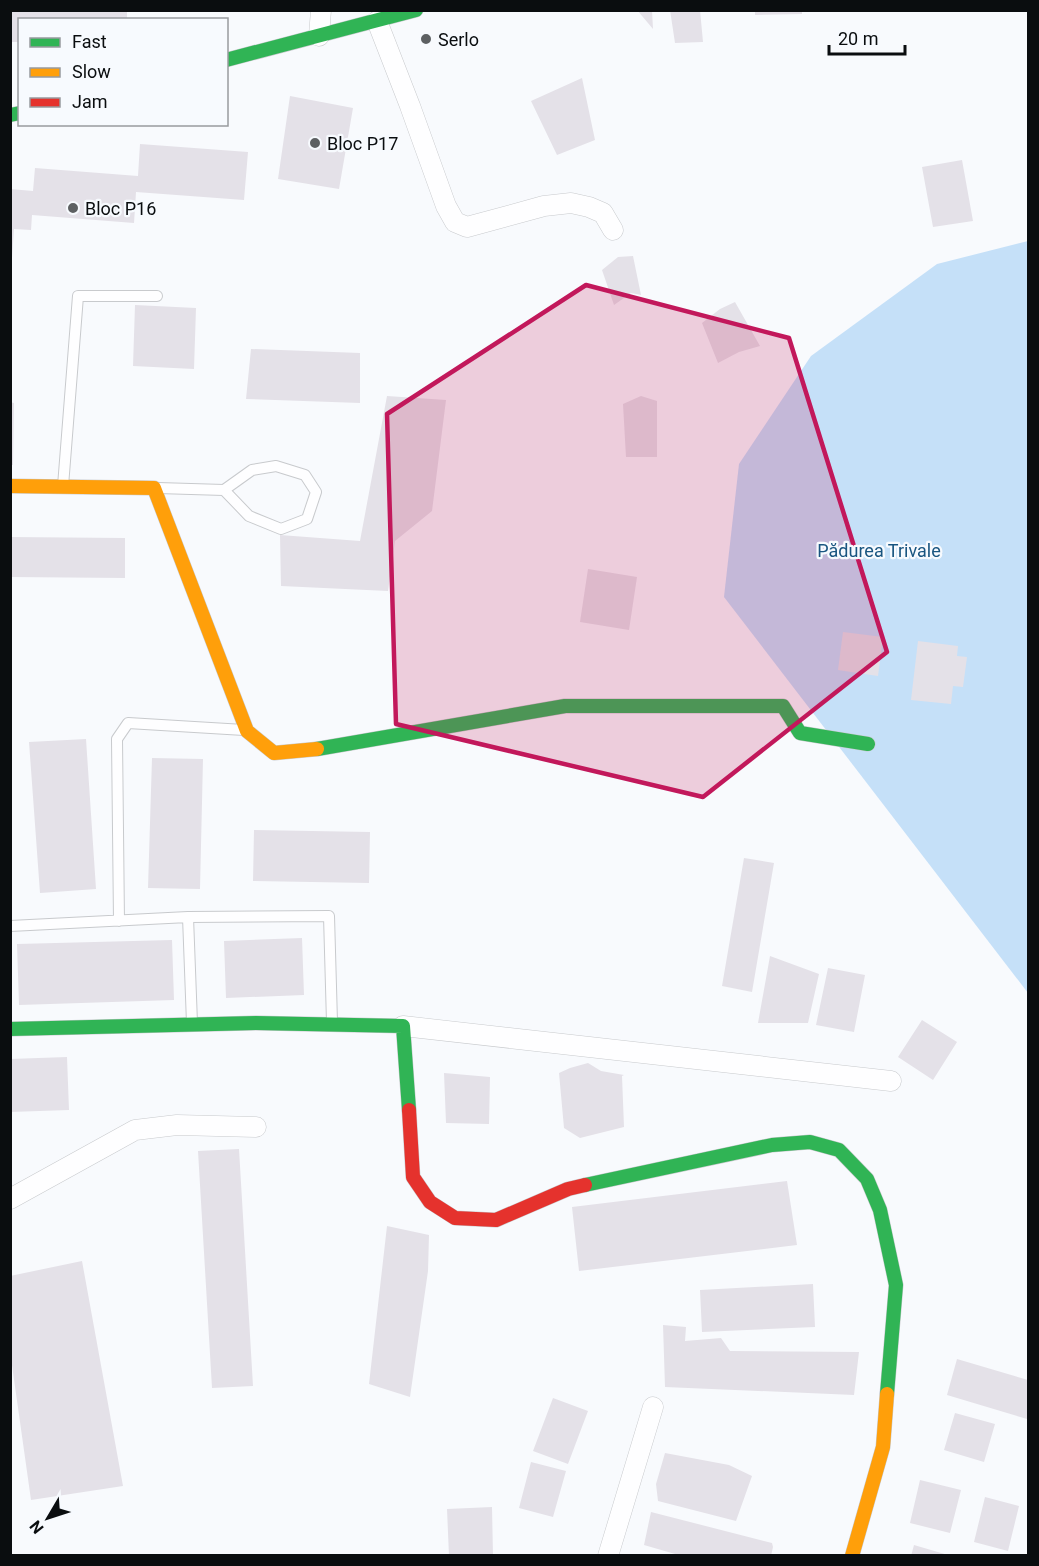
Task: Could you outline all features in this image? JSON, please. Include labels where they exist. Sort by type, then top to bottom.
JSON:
[{"type":"street","points":[[320,36],[321,10]]},
{"type":"street","points":[[228,59],[417,10]]},
{"type":"street","points":[[377,21],[411,106],[446,206],[455,222],[467,227],[544,206],[571,203],[603,213],[613,230]]},
{"type":"street","points":[[10,486],[154,488],[247,731],[274,753],[335,747],[565,706],[783,706],[800,733],[868,744]]},
{"type":"street","points":[[10,1029],[192,1023],[332,1022],[403,1026],[891,1081]]},
{"type":"street","points":[[403,1026],[413,1177],[430,1202],[455,1218],[496,1220],[568,1189],[772,1145],[810,1142],[839,1150],[867,1179],[880,1210],[896,1285],[883,1447],[852,1556]]},
{"type":"street","points":[[10,1199],[135,1130],[177,1125],[256,1127]]},
{"type":"street","points":[[608,1556],[653,1407]]},
{"type":"lane","points":[[63,486],[78,296],[158,296]]},
{"type":"lane","points":[[154,488],[224,490],[252,470],[276,466],[305,475],[316,492],[307,519],[281,529],[249,516],[224,490]]},
{"type":"lane","points":[[120,921],[117,739],[128,723],[247,731]]},
{"type":"lane","points":[[10,926],[188,917],[329,916],[332,1022]]},
{"type":"lane","points":[[188,917],[192,1023]]},
{"type":"highlighted area","points":[[586,285],[789,338],[887,652],[703,797],[396,724],[387,414]]},
{"type":"green space","name":"Pădurea Trivale","points":[[1028,241],[1028,993],[724,597],[739,464],[811,356],[937,264]]},
{"type":"building","points":[[10,10],[127,10],[127,18],[18,18],[18,42],[10,42]]},
{"type":"building","points":[[637,10],[652,10],[653,29]]},
{"type":"building","points":[[670,10],[700,10],[703,42],[675,43]]},
{"type":"building","points":[[755,10],[802,10],[802,14],[755,15]]},
{"type":"building","points":[[582,78],[595,140],[557,155],[531,101]]},
{"type":"building","name":"Bloc P17","points":[[290,96],[353,108],[339,189],[278,179]]},
{"type":"building","name":"Bloc P16","points":[[140,144],[248,152],[244,200],[136,192],[134,223],[32,215],[31,230],[14,229],[12,258],[10,258],[10,189],[33,191],[35,168],[138,176]]},
{"type":"building","points":[[962,160],[973,221],[933,227],[922,167]]},
{"type":"building","points":[[633,256],[641,295],[631,293],[614,305],[602,270],[618,257]]},
{"type":"building","points":[[735,302],[760,346],[739,352],[718,363],[702,323],[720,309]]},
{"type":"building","points":[[135,305],[196,308],[194,369],[133,366]]},
{"type":"building","points":[[251,349],[360,353],[360,403],[246,399]]},
{"type":"building","points":[[387,396],[446,400],[432,511],[395,541],[388,591],[281,586],[280,535],[360,541]]},
{"type":"building","points":[[641,396],[657,401],[657,457],[626,457],[623,404]]},
{"type":"building","points":[[10,402],[14,403],[13,465],[10,465]]},
{"type":"building","points":[[10,537],[125,538],[125,578],[10,577]]},
{"type":"building","points":[[588,569],[637,577],[629,630],[580,622]]},
{"type":"building","points":[[843,632],[883,637],[878,676],[838,670]]},
{"type":"building","points":[[918,641],[958,646],[957,656],[967,657],[963,687],[953,686],[951,704],[911,700]]},
{"type":"building","points":[[86,739],[96,889],[40,893],[29,742]]},
{"type":"building","points":[[152,758],[203,759],[200,889],[148,888]]},
{"type":"building","points":[[254,830],[370,832],[369,883],[253,881]]},
{"type":"building","points":[[744,858],[774,863],[752,992],[722,986]]},
{"type":"building","points":[[302,938],[304,995],[226,998],[224,941]]},
{"type":"building","points":[[172,940],[174,1000],[19,1005],[17,944]]},
{"type":"building","points":[[770,956],[819,974],[808,1023],[758,1023]]},
{"type":"building","points":[[828,968],[865,975],[854,1032],[816,1025]]},
{"type":"building","points":[[922,1020],[957,1042],[933,1080],[898,1057]]},
{"type":"building","points":[[67,1057],[69,1110],[10,1112],[10,1059]]},
{"type":"building","points":[[588,1063],[601,1071],[624,1075],[622,1076],[624,1127],[580,1138],[564,1128],[559,1073]]},
{"type":"building","points":[[444,1073],[490,1077],[489,1124],[446,1123]]},
{"type":"building","points":[[239,1149],[253,1386],[212,1388],[198,1151]]},
{"type":"building","points":[[787,1181],[797,1245],[579,1271],[572,1207]]},
{"type":"building","points":[[387,1226],[429,1235],[428,1271],[410,1397],[369,1384]]},
{"type":"building","points":[[82,1261],[123,1486],[31,1500],[10,1351],[10,1276]]},
{"type":"building","points":[[813,1284],[815,1327],[702,1332],[700,1290]]},
{"type":"building","points":[[663,1325],[686,1327],[685,1341],[721,1338],[730,1351],[859,1352],[854,1395],[665,1387]]},
{"type":"building","points":[[957,1359],[1028,1380],[1027,1419],[947,1395]]},
{"type":"building","points":[[553,1398],[588,1411],[568,1464],[533,1451]]},
{"type":"building","points":[[955,1413],[995,1424],[984,1462],[944,1450]]},
{"type":"building","points":[[665,1453],[729,1465],[752,1476],[736,1521],[658,1501],[656,1484]]},
{"type":"building","points":[[531,1462],[566,1471],[553,1517],[519,1508]]},
{"type":"building","points":[[920,1480],[961,1490],[950,1533],[910,1523]]},
{"type":"building","points":[[985,1497],[1019,1506],[1008,1551],[974,1542]]},
{"type":"building","points":[[492,1507],[493,1556],[449,1556],[447,1509]]},
{"type":"building","points":[[651,1512],[772,1543],[771,1556],[682,1556],[644,1545]]},
{"type":"building","points":[[914,1545],[948,1555],[948,1556],[911,1556]]},
{"type":"traffic: fast","points":[[228,59],[416,10]]},
{"type":"traffic: fast","points":[[10,115],[18,113]]},
{"type":"traffic: fast","points":[[317,749],[565,706],[783,706],[800,733],[868,744]]},
{"type":"traffic: fast","points":[[10,1029],[256,1023],[403,1026],[409,1110]]},
{"type":"traffic: fast","points":[[585,1185],[772,1145],[810,1142],[839,1150],[867,1179],[880,1210],[896,1285],[887,1394]]},
{"type":"traffic: slow","points":[[10,486],[154,488],[247,731],[274,753],[317,749]]},
{"type":"traffic: slow","points":[[852,1556],[883,1447],[887,1394]]},
{"type":"traffic: jam","points":[[409,1110],[413,1177],[430,1202],[455,1218],[496,1220],[568,1189],[585,1185]]},
{"type":"place","name":"Serlo","points":[[426,39]]},
{"type":"place","name":"Bloc P17","points":[[315,143]]},
{"type":"place","name":"Bloc P16","points":[[73,208]]}]
